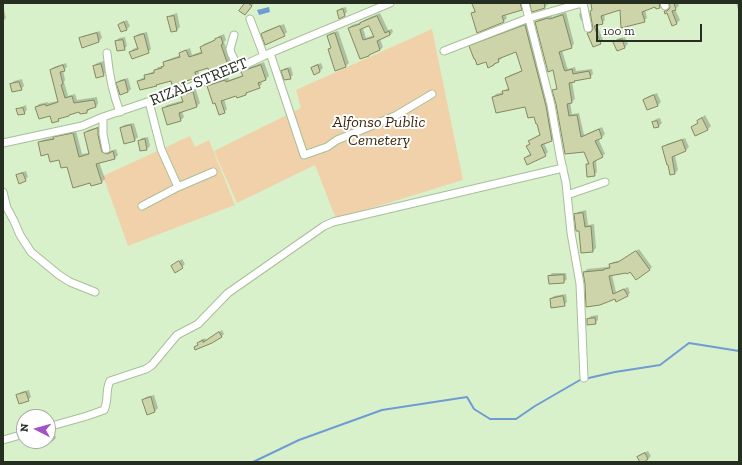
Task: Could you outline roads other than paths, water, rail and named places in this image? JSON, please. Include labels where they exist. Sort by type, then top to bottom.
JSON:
[{"type":"street","name":"RIZAL STREET","points":[[3,143],[82,126],[103,117],[180,91],[238,68],[267,54],[390,3]]},
{"type":"street","points":[[525,3],[552,105],[566,183],[571,234],[580,284],[584,378]]},
{"type":"street","points":[[444,51],[529,18],[582,3],[588,28]]},
{"type":"street","points":[[250,19],[267,54],[304,155],[327,147],[337,140],[395,116],[432,94]]},
{"type":"street","points":[[234,35],[230,48],[238,68]]},
{"type":"street","points":[[107,52],[108,70],[113,96],[120,112]]},
{"type":"street","points":[[149,102],[161,149],[178,187]]},
{"type":"street","points":[[103,117],[103,134],[106,149]]},
{"type":"street","points":[[56,425],[104,410],[107,404],[107,387],[110,381],[146,369],[152,365],[177,335],[198,324],[228,293],[324,226],[333,222],[563,168]]},
{"type":"street","points":[[142,206],[178,187],[213,172]]},
{"type":"street","points":[[567,195],[605,182]]},
{"type":"street","points":[[3,192],[5,209],[14,221],[20,235],[31,252],[70,282],[95,292]]},
{"type":"street","points":[[3,440],[16,436]]},
{"type":"water","points":[[269,7],[270,12],[259,15],[257,10]]},
{"type":"waterway","points":[[253,462],[299,440],[382,410],[467,397],[474,409],[490,419],[516,419],[535,406],[580,380],[615,372],[660,365],[689,343],[739,351]]},
{"type":"park label","name":"Alfonso Public Cemetery","points":[[379,131]]}]
